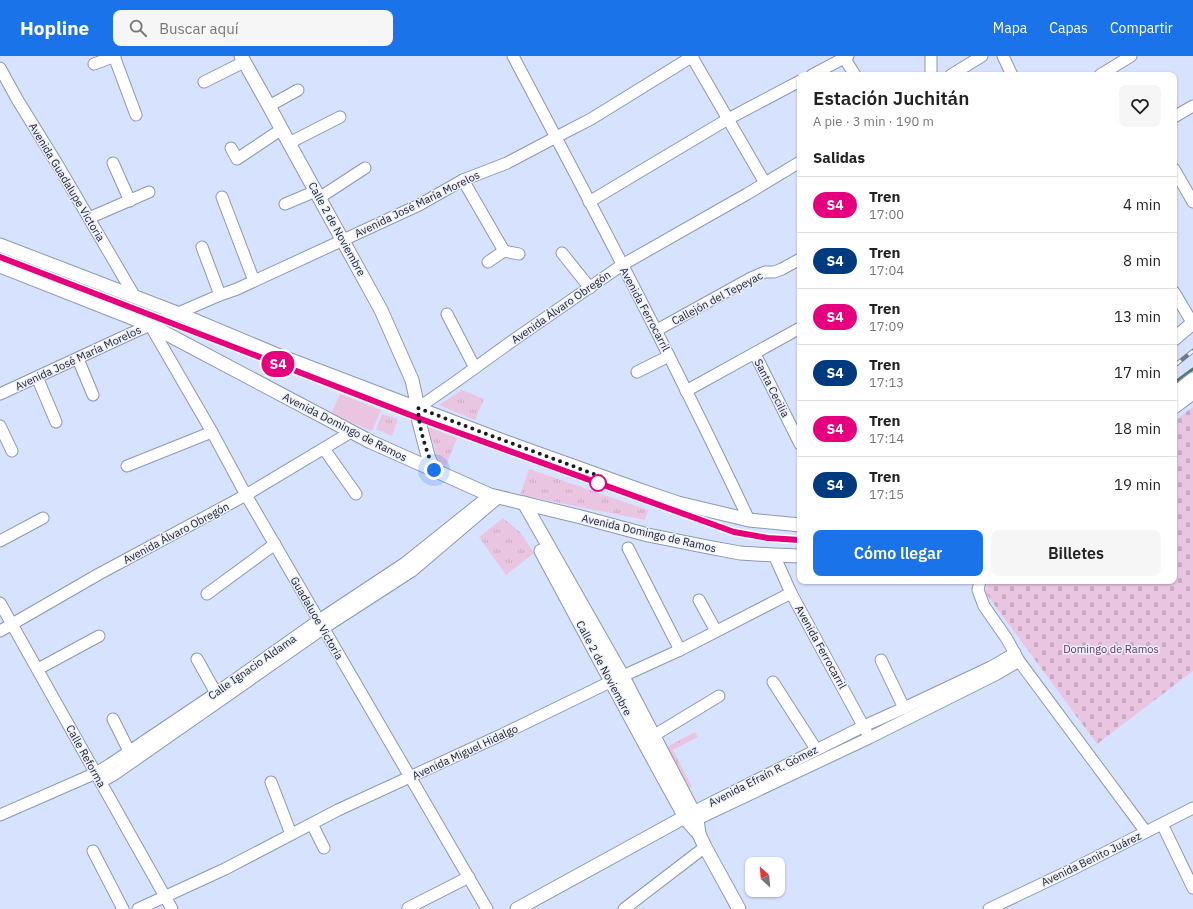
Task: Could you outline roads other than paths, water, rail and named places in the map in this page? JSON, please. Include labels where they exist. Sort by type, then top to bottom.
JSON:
[{"type":"street","points":[[94,64],[114,56],[136,115]]},
{"type":"street","name":"Avenida Ferrocarril","points":[[514,56],[657,330],[749,520]]},
{"type":"street","name":"Avenida José María Morelos","points":[[0,394],[177,313],[237,289],[420,205],[463,180],[507,163],[591,119],[692,56]]},
{"type":"street","points":[[692,56],[765,183]]},
{"type":"street","points":[[931,56],[931,72]]},
{"type":"street","points":[[956,72],[982,56]]},
{"type":"street","points":[[1003,56],[1011,72]]},
{"type":"street","points":[[1105,72],[1131,56]]},
{"type":"street","points":[[818,72],[845,57],[853,72]]},
{"type":"street","points":[[204,82],[243,59]]},
{"type":"street","name":"Calle 2 de Noviembre","points":[[243,59],[381,310],[412,380],[418,408]]},
{"type":"street","name":"Avenida Guadalupe Victoria","points":[[0,68],[135,297]]},
{"type":"street","points":[[589,202],[728,119],[797,83]]},
{"type":"street","points":[[269,106],[298,90]]},
{"type":"street","points":[[1177,115],[1193,106]]},
{"type":"street","points":[[289,143],[340,117]]},
{"type":"street","points":[[231,148],[237,159],[282,129]]},
{"type":"street","points":[[113,163],[130,201]]},
{"type":"street","name":"Avenida Álvaro Obregón","points":[[418,408],[622,265],[797,164]]},
{"type":"street","points":[[285,204],[318,194],[365,168]]},
{"type":"street","points":[[1177,176],[1193,202]]},
{"type":"street","points":[[463,180],[504,251]]},
{"type":"street","points":[[89,218],[149,192]]},
{"type":"street","points":[[222,197],[254,281]]},
{"type":"street","points":[[0,245],[177,313],[275,354],[499,439],[640,490],[678,503],[749,520],[797,525]]},
{"type":"street","points":[[202,247],[220,295]]},
{"type":"street","points":[[488,262],[504,251],[519,254]]},
{"type":"street","points":[[562,254],[590,288]]},
{"type":"street","name":"Callejón del Tepeyac","points":[[657,330],[751,278],[765,272],[774,272],[782,269],[797,261]]},
{"type":"street","name":"Avenida Domingo de Ramos","points":[[0,266],[150,325],[371,442],[450,478],[495,496],[648,535],[740,553],[774,556],[797,556]]},
{"type":"street","points":[[1177,297],[1193,323],[1177,336]]},
{"type":"street","points":[[447,314],[475,368]]},
{"type":"street","name":"Guadaluoe Victoria","points":[[150,325],[212,432],[246,495],[487,909]]},
{"type":"street","points":[[686,391],[797,330]]},
{"type":"street","name":"Santa Cecilia","points":[[754,354],[797,438]]},
{"type":"street","points":[[637,372],[669,356]]},
{"type":"street","points":[[78,358],[93,395]]},
{"type":"street","points":[[37,377],[56,422]]},
{"type":"street","points":[[1177,392],[1193,379]]},
{"type":"street","points":[[1177,406],[1193,393]]},
{"type":"street","points":[[418,408],[418,418],[421,430],[428,456],[434,470]]},
{"type":"street","points":[[0,426],[12,451]]},
{"type":"street","points":[[127,466],[212,432]]},
{"type":"street","name":"Avenida Álvaro Obregón","points":[[0,631],[99,574],[246,495],[351,432]]},
{"type":"street","points":[[324,448],[356,494]]},
{"type":"street","name":"Calle Ignacio Aldama","points":[[99,778],[129,751],[212,699],[321,624],[409,567],[495,496]]},
{"type":"street","name":"Calle 2 de Noviembre","points":[[518,502],[617,679],[653,736],[705,847],[739,909]]},
{"type":"street","points":[[533,527],[545,508]]},
{"type":"street","points":[[0,541],[43,518]]},
{"type":"street","points":[[207,594],[275,544]]},
{"type":"street","points":[[628,548],[680,650]]},
{"type":"street","name":"Avenida Ferrocarril","points":[[774,556],[791,593],[864,726],[869,738]]},
{"type":"street","points":[[979,584],[978,590],[984,606],[1007,639],[1017,657],[1146,832]]},
{"type":"street","name":"Avenida Miguel Hidalgo","points":[[138,909],[225,869],[312,824],[409,777],[680,650],[791,593]]},
{"type":"street","points":[[699,600],[716,631]]},
{"type":"street","name":"Calle Reforma","points":[[0,603],[172,909]]},
{"type":"street","points":[[38,669],[99,636]]},
{"type":"street","name":"Avenida Efraín R. Gómez","points":[[516,909],[691,818],[816,750],[991,667],[1017,657]]},
{"type":"street","name":"Avenida Efraín R. Gómez","points":[[691,818],[869,738],[997,674],[1017,657]]},
{"type":"street","points":[[197,659],[212,699]]},
{"type":"street","points":[[881,660],[904,708]]},
{"type":"street","name":"Calle 2 de Noviembre","points":[[617,679],[643,742],[691,818]]},
{"type":"street","points":[[773,682],[816,750]]},
{"type":"street","points":[[653,736],[719,696]]},
{"type":"street","name":"Calle Ignacio Aldama","points":[[0,816],[99,778],[115,774],[212,699]]},
{"type":"street","points":[[113,719],[129,751]]},
{"type":"street","points":[[271,782],[292,834]]},
{"type":"street","name":"Avenida Benito Juárez","points":[[989,909],[1073,869],[1193,808]]},
{"type":"street","points":[[312,824],[324,848]]},
{"type":"street","points":[[1162,824],[1193,888]]},
{"type":"street","points":[[624,909],[705,847]]},
{"type":"street","points":[[93,851],[123,909]]},
{"type":"street","points":[[408,908],[469,877]]},
{"type":"waterway","points":[[1177,381],[1193,369]]},
{"type":"railway","points":[[0,257],[418,418],[734,532],[768,538],[797,540]]},
{"type":"railway","points":[[1177,364],[1193,351]]},
{"type":"train","name":"S4","points":[[0,257],[418,418],[734,532],[768,538],[797,540]]},
{"type":"park label","name":"Domingo de Ramos","points":[[1111,649]]}]
